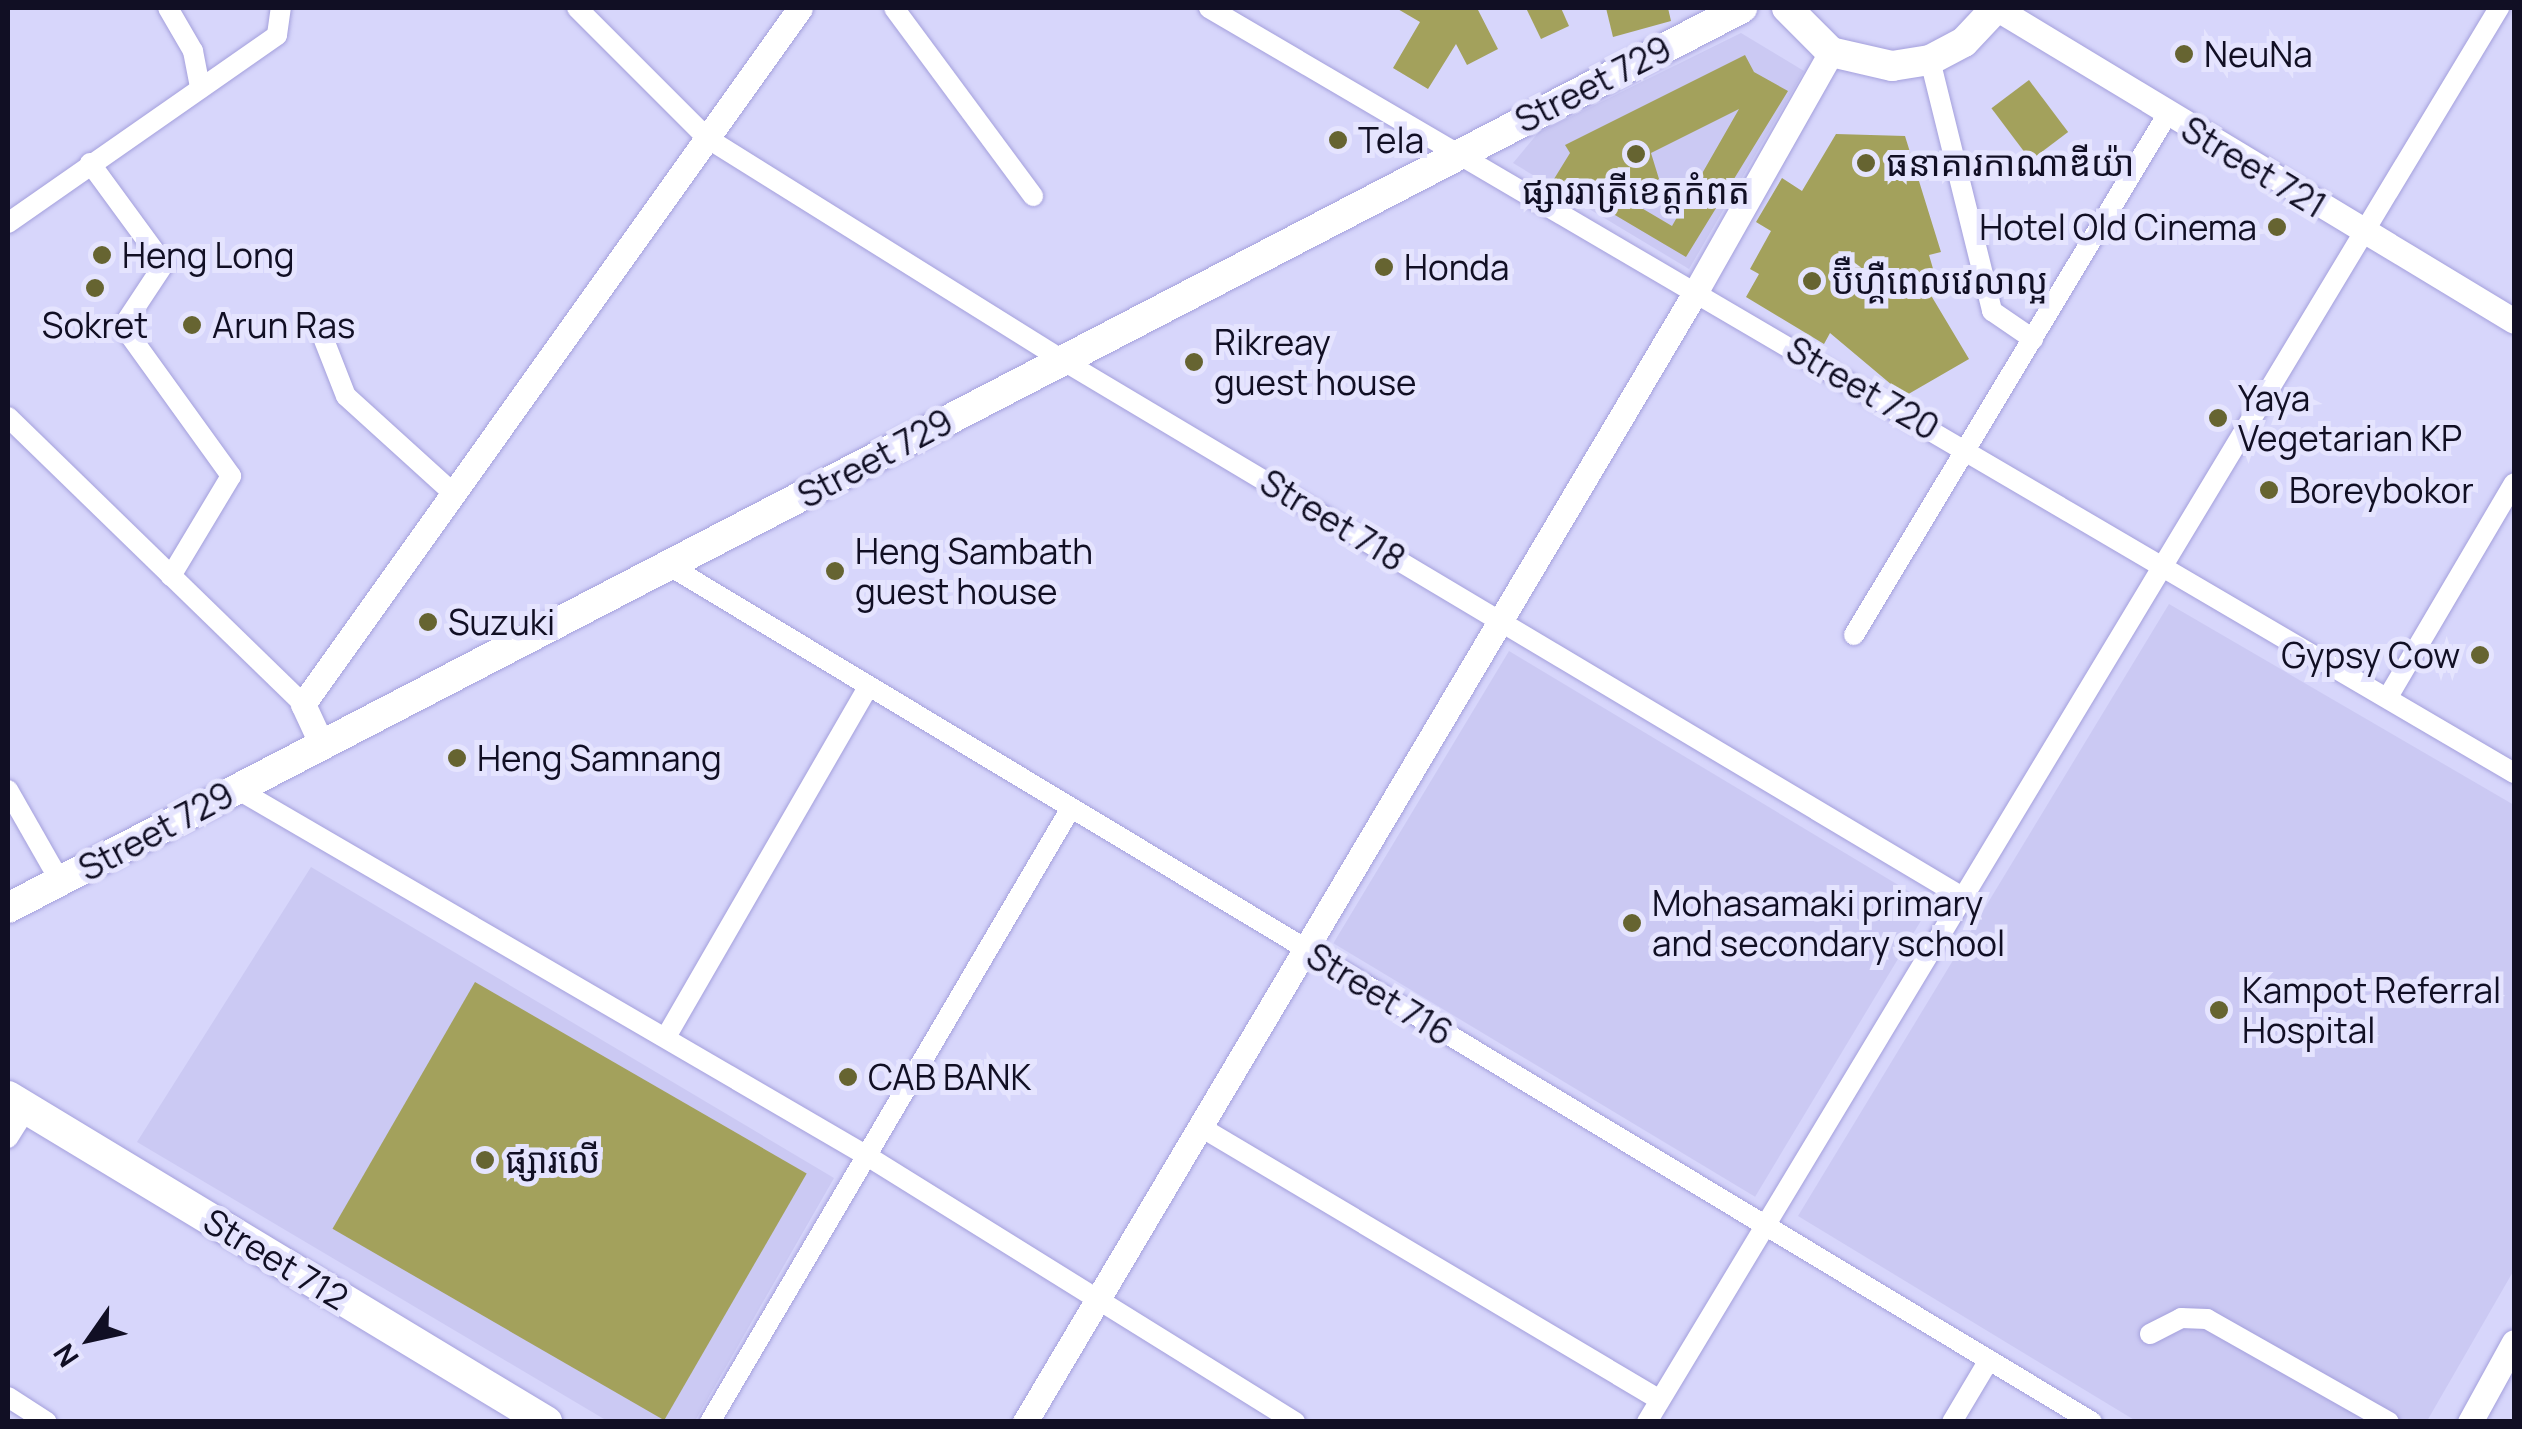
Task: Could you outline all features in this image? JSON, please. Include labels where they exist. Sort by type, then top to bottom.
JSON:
[{"type":"highway","name":"Street 712","points":[[17,1103],[546,1422]]},
{"type":"main road","name":"Street 729","points":[[8,908],[1742,8]]},
{"type":"main road","points":[[1787,8],[1831,52],[1892,66],[1930,60],[1964,42],[1996,8]]},
{"type":"street","points":[[168,8],[193,51],[200,88]]},
{"type":"street","points":[[8,223],[90,162],[277,35],[281,8]]},
{"type":"street","name":"Street 718","points":[[577,8],[707,138],[1062,360],[1962,897]]},
{"type":"street","points":[[302,704],[800,8]]},
{"type":"street","points":[[894,8],[1033,196]]},
{"type":"street","name":"Street 720","points":[[1209,8],[1967,447],[2514,773]]},
{"type":"street","name":"Street 721","points":[[1996,8],[2514,322]]},
{"type":"street","points":[[1647,1422],[2500,8]]},
{"type":"street","points":[[2507,8],[2514,12]]},
{"type":"street","points":[[1025,1422],[1696,291],[1831,52]]},
{"type":"street","points":[[1930,60],[1992,311],[2034,340]]},
{"type":"street","points":[[1854,635],[2167,115]]},
{"type":"street","points":[[90,162],[164,264],[123,326],[231,476],[171,576]]},
{"type":"street","points":[[324,340],[346,396],[453,494]]},
{"type":"street","points":[[8,417],[302,704],[322,745]]},
{"type":"street","points":[[2388,698],[2514,484]]},
{"type":"street","name":"Street 716","points":[[668,565],[2092,1422]]},
{"type":"street","points":[[666,1037],[868,686]]},
{"type":"street","points":[[237,789],[864,1154],[1295,1422]]},
{"type":"street","points":[[8,790],[60,882]]},
{"type":"street","points":[[710,1422],[864,1154],[1071,808]]},
{"type":"street","points":[[8,1138],[17,1103]]},
{"type":"street","points":[[1199,1126],[1660,1400]]},
{"type":"street","points":[[2150,1334],[2181,1318],[2208,1320],[2389,1422]]},
{"type":"street","points":[[2470,1422],[2514,1342]]},
{"type":"street","points":[[1952,1422],[1990,1360]]},
{"type":"street","points":[[8,1397],[47,1422]]},
{"type":"shaded area","name":"ផ្សាររាត្រីខេត្តកំពត","points":[[1741,33],[1804,71],[1689,269],[1513,163],[1538,133]]},
{"type":"shaded area","name":"Kampot Referral Hospital","points":[[2169,604],[2514,805],[2514,1270],[2427,1421],[2136,1421],[1798,1216]]},
{"type":"shaded area","name":"Mohasamaki primary and secondary school","points":[[1509,651],[1931,904],[1755,1197],[1333,943]]},
{"type":"shaded area","name":"ផ្សារលើ","points":[[311,867],[834,1178],[695,1421],[609,1422],[137,1142]]},
{"type":"building","points":[[1396,8],[1477,8],[1498,49],[1467,65],[1456,44],[1428,89],[1393,68],[1420,22]]},
{"type":"building","points":[[1526,8],[1561,8],[1569,26],[1541,39]]},
{"type":"building","points":[[1606,8],[1668,8],[1671,21],[1613,37]]},
{"type":"building","points":[[1745,55],[1754,72],[1788,91],[1686,257],[1554,179],[1570,153],[1565,145]],"holes":[[[1739,109],[1672,226],[1628,200],[1659,179],[1651,153]]]},
{"type":"building","points":[[2029,80],[2068,132],[2031,160],[1991,108]]},
{"type":"building","points":[[1836,134],[1905,136],[1941,252],[1929,255],[1939,289],[1929,292],[1969,359],[1905,396],[1830,333],[1824,344],[1746,297],[1759,274],[1750,269],[1771,231],[1756,222],[1782,178],[1802,191]]},
{"type":"building","points":[[475,982],[807,1174],[664,1420],[333,1229]]},
{"type":"place","name":"NeuNa","points":[[2184,54]]},
{"type":"place","name":"Tela","points":[[1338,140]]},
{"type":"place","name":"ផ្សាររាត្រីខេត្តកំពត","points":[[1636,154]]},
{"type":"place","name":"ធនាគារកាណាឌីយ៉ា","points":[[1866,163]]},
{"type":"place","name":"Hotel Old Cinema","points":[[2277,227]]},
{"type":"place","name":"Heng Long","points":[[102,255]]},
{"type":"place","name":"Honda","points":[[1384,267]]},
{"type":"place","name":"ប៊ឺហ្គឺពេលវេលាល្អ","points":[[1812,281]]},
{"type":"place","name":"Sokret","points":[[95,288]]},
{"type":"place","name":"Arun Ras","points":[[192,325]]},
{"type":"place","name":"Rikreay guest house","points":[[1194,362]]},
{"type":"place","name":"Yaya Vegetarian KP","points":[[2218,418]]},
{"type":"place","name":"Boreybokor","points":[[2269,490]]},
{"type":"place","name":"Heng Sambath guest house","points":[[835,571]]},
{"type":"place","name":"Suzuki","points":[[428,622]]},
{"type":"place","name":"Gypsy Cow","points":[[2480,655]]},
{"type":"place","name":"Heng Samnang","points":[[457,758]]},
{"type":"place","name":"Mohasamaki primary and secondary school","points":[[1632,923]]},
{"type":"place","name":"Kampot Referral Hospital","points":[[2219,1010]]},
{"type":"place","name":"CAB BANK","points":[[848,1077]]},
{"type":"place","name":"ផ្សារលើ","points":[[485,1160]]}]
